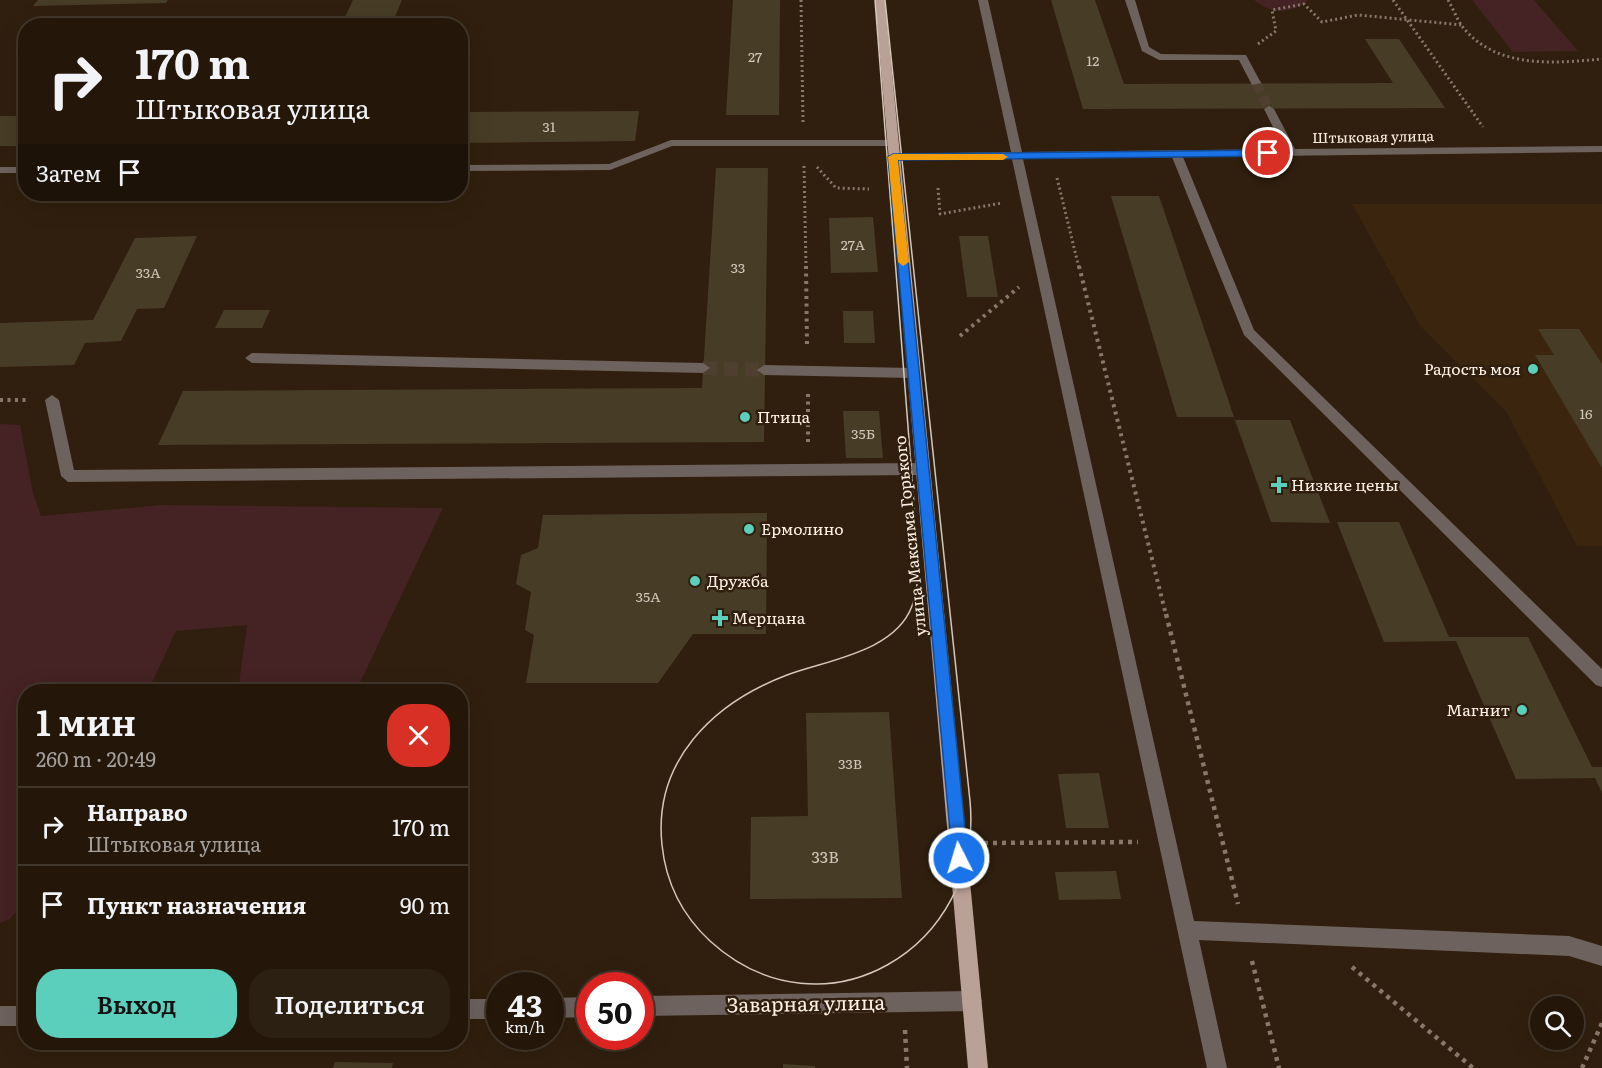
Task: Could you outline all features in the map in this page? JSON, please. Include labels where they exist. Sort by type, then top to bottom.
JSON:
[{"type":"main road","name":"улица Максима Горького","points":[[880,0],[912,373],[978,1068]]},
{"type":"street","points":[[983,0],[1217,1068]]},
{"type":"street","points":[[1130,0],[1145,49],[1159,57],[1242,57],[1256,83]]},
{"type":"street","points":[[1269,109],[1291,153]]},
{"type":"street","name":"Штыковая улица","points":[[468,168],[610,167],[671,143],[892,150],[1017,157],[1602,149]]},
{"type":"street","points":[[1177,155],[1249,332],[1602,680]]},
{"type":"street","points":[[0,170],[18,170]]},
{"type":"street","points":[[252,358],[703,368]]},
{"type":"street","points":[[764,370],[912,373]]},
{"type":"street","points":[[52,400],[68,476],[921,469]]},
{"type":"street","points":[[1185,930],[1569,946],[1602,956]]},
{"type":"street","name":"Заварная улица","points":[[654,1006],[972,1001]]},
{"type":"street","points":[[468,1009],[486,1009]]},
{"type":"street","points":[[0,1016],[18,1016]]},
{"type":"path","points":[[801,0],[809,470]]},
{"type":"path","points":[[1393,0],[1499,150]]},
{"type":"path","points":[[1448,0],[1462,25],[1477,41],[1508,57],[1532,64],[1602,59]]},
{"type":"path","points":[[1242,57],[1276,31],[1272,10],[1304,4],[1322,22],[1358,15],[1462,25]]},
{"type":"path","points":[[804,148],[836,188],[869,189]]},
{"type":"path","points":[[1052,157],[1279,1068]]},
{"type":"path","points":[[938,188],[940,214],[1026,198]]},
{"type":"path","points":[[960,336],[1041,268]]},
{"type":"path","points":[[958,843],[1166,841]]},
{"type":"path","points":[[1315,936],[1473,1068]]},
{"type":"path","points":[[904,1002],[907,1068]]},
{"type":"path","points":[[1582,1068],[1602,1023]]},
{"type":"shaded area","points":[[1254,0],[1309,0],[1296,8],[1282,11],[1267,8]]},
{"type":"shaded area","points":[[1472,0],[1534,0],[1578,51],[1513,52]]},
{"type":"shaded area","name":"Радость моя","points":[[1352,204],[1602,204],[1602,546],[1577,546],[1506,411],[1421,327]]},
{"type":"shaded area","points":[[0,424],[20,425],[33,493],[41,516],[162,505],[443,508],[359,684],[239,684],[247,625],[176,631],[151,684],[18,684],[18,910],[10,919],[0,923]]},
{"type":"building","points":[[38,0],[168,0],[166,3],[33,6]]},
{"type":"building","points":[[353,0],[402,0],[394,18],[345,18]]},
{"type":"building","points":[[733,0],[780,0],[779,115],[726,115]]},
{"type":"building","points":[[1051,0],[1095,0],[1124,84],[1393,83],[1365,39],[1399,39],[1445,108],[1083,109]]},
{"type":"building","points":[[639,111],[635,141],[468,143],[468,112]]},
{"type":"building","points":[[0,116],[18,116],[18,146],[0,146]]},
{"type":"building","points":[[716,168],[768,168],[764,442],[158,445],[183,391],[702,388]]},
{"type":"building","points":[[1111,196],[1159,196],[1234,417],[1177,417]]},
{"type":"building","points":[[873,217],[878,272],[831,273],[829,218]]},
{"type":"building","points":[[197,236],[164,308],[137,309],[121,341],[85,343],[74,365],[0,367],[0,323],[93,320],[135,238]]},
{"type":"building","points":[[959,236],[988,236],[998,297],[967,297]]},
{"type":"building","points":[[224,310],[270,310],[262,328],[215,328]]},
{"type":"building","points":[[843,311],[873,311],[875,343],[844,343]]},
{"type":"building","points":[[1538,329],[1579,329],[1602,364],[1602,468],[1535,355],[1554,355]]},
{"type":"building","points":[[843,411],[879,411],[883,458],[846,458]]},
{"type":"building","points":[[1235,420],[1290,420],[1330,523],[1271,522]]},
{"type":"building","points":[[767,513],[766,634],[693,634],[658,683],[526,683],[534,635],[525,630],[531,592],[516,584],[521,555],[538,548],[543,515]]},
{"type":"building","points":[[1337,522],[1399,522],[1449,637],[1528,637],[1592,767],[1602,767],[1602,793],[1595,778],[1516,779],[1456,641],[1384,642]]},
{"type":"building","points":[[889,712],[902,898],[750,899],[751,817],[808,816],[806,713]]},
{"type":"building","points":[[1099,773],[1109,828],[1066,828],[1058,774]]},
{"type":"building","points":[[1116,871],[1121,899],[1059,900],[1055,872]]},
{"type":"building","points":[[335,1062],[393,1063],[392,1068],[333,1068]]},
{"type":"building","points":[[783,1064],[815,1066],[815,1068],[783,1068]]},
{"type":"tunnel","points":[[1256,83],[1269,109]]},
{"type":"tunnel","points":[[703,368],[764,370]]},
{"type":"tram line","points":[[875,0],[916,530],[918,568],[915,597],[903,622],[876,644],[840,659],[787,675],[760,687],[713,719],[693,739],[678,762],[667,787],[662,815],[662,845],[667,873],[677,898],[691,921],[710,941],[754,971],[800,983],[846,981],[888,965],[924,937],[951,899],[967,853],[970,801],[885,0]]},
{"type":"slow traffic","points":[[903,262],[893,157],[1003,157]]},
{"type":"place","name":"Радость моя","points":[[1533,369]]},
{"type":"place","name":"Птица","points":[[745,417]]},
{"type":"place","name":"Низкие цены","points":[[1279,485]]},
{"type":"place","name":"Ермолино","points":[[749,529]]},
{"type":"place","name":"Дружба","points":[[695,581]]},
{"type":"place","name":"Мерцана","points":[[720,618]]},
{"type":"place","name":"Магнит","points":[[1522,710]]},
{"type":"route","points":[[959,858],[893,157],[1268,153]]}]
